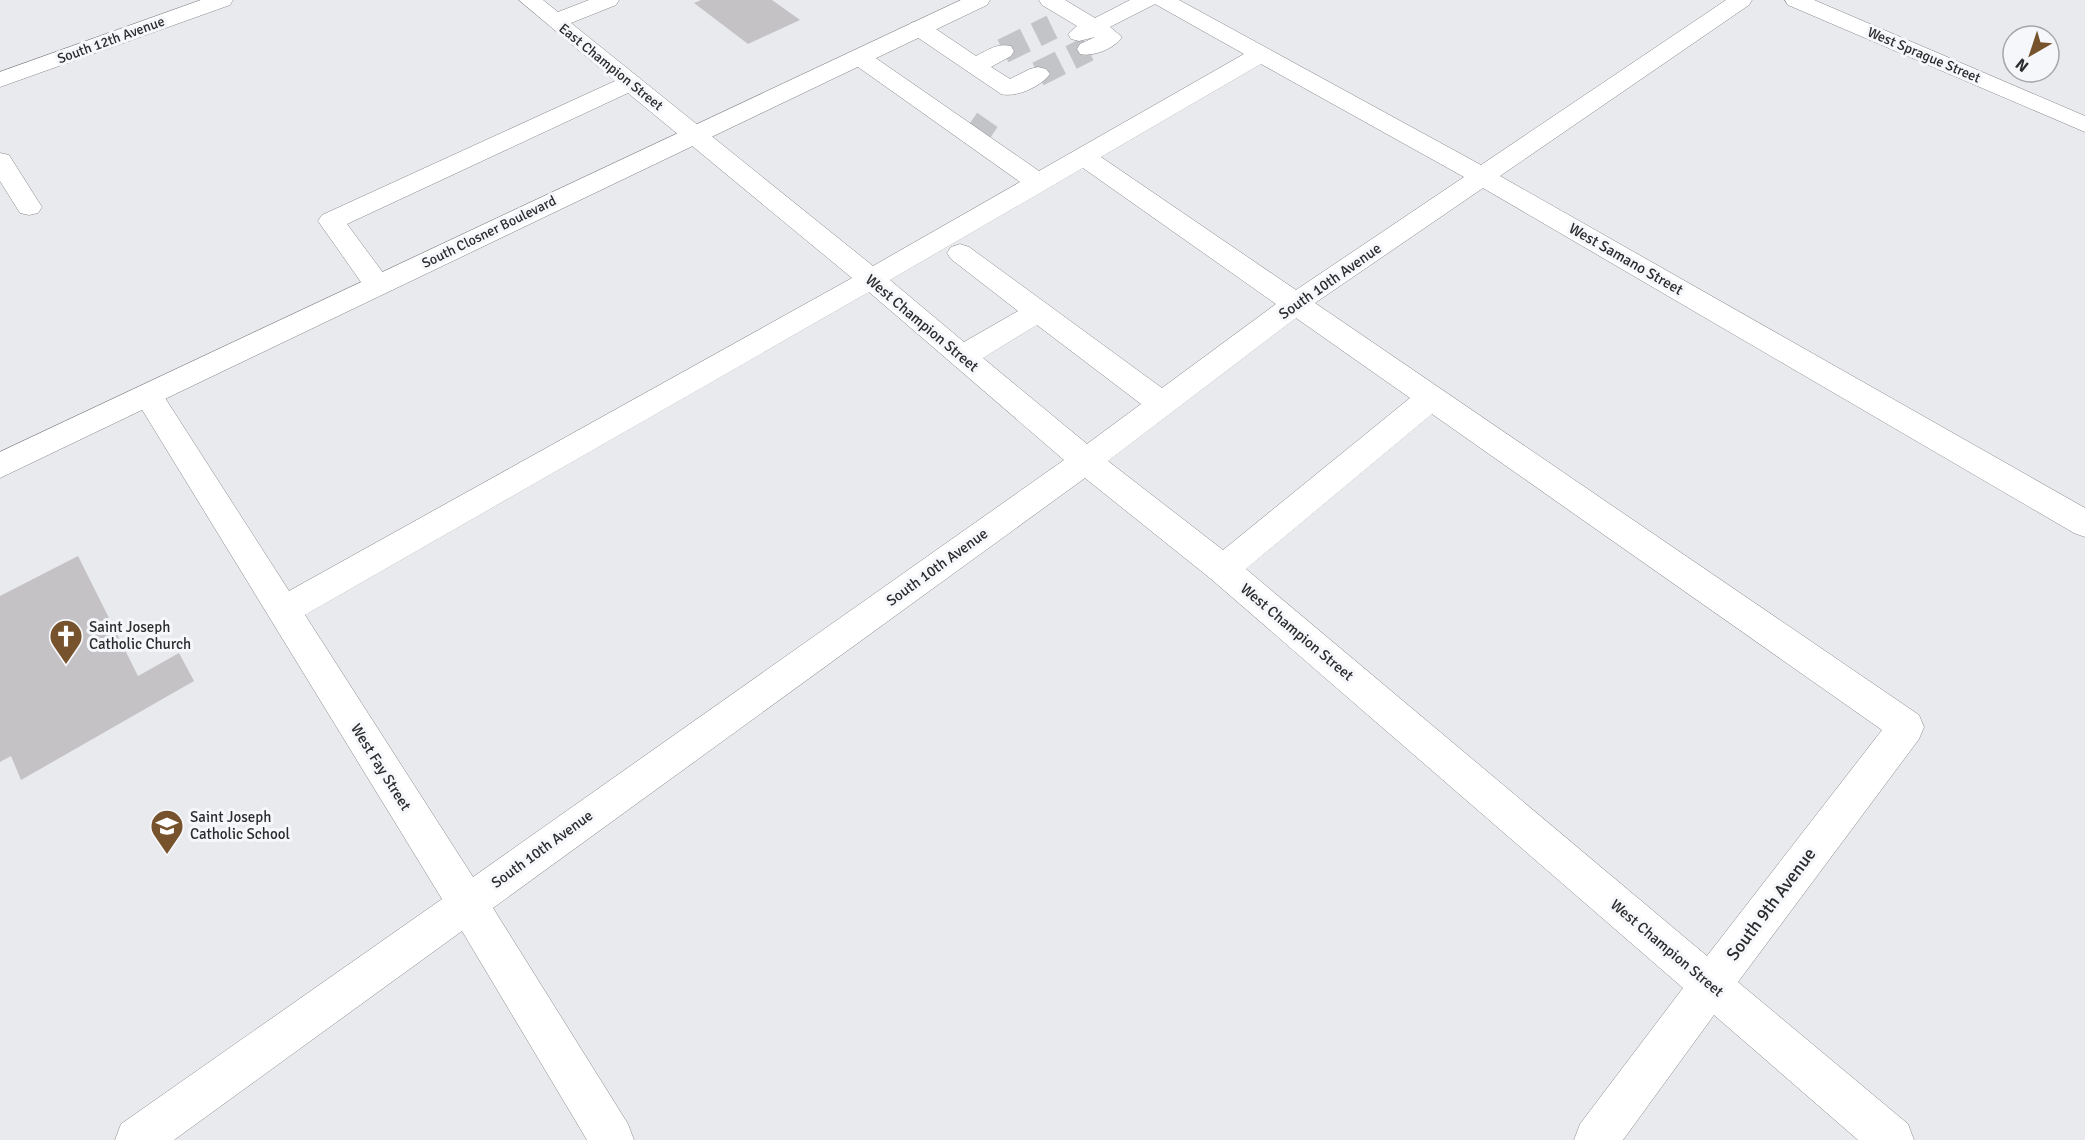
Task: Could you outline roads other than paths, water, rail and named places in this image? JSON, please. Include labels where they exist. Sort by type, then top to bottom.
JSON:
[{"type":"street","name":"South 12th Avenue","points":[[0,80],[222,0]]},
{"type":"street","name":"East Champion Street","points":[[530,0],[693,135]]},
{"type":"street","points":[[556,21],[608,0]]},
{"type":"street","name":"South Closner Boulevard","points":[[0,466],[980,0]]},
{"type":"street","points":[[1050,0],[1084,21]]},
{"type":"street","points":[[1070,38],[1084,21],[1147,0]]},
{"type":"street","name":"West Samano Street","points":[[1163,0],[1482,177],[2085,524]]},
{"type":"street","name":"South 10th Avenue","points":[[137,1140],[1086,460],[1296,303],[1741,0]]},
{"type":"street","name":"West Sprague Street","points":[[1796,0],[2085,125]]},
{"type":"street","points":[[920,28],[983,72],[1021,63]]},
{"type":"street","points":[[283,611],[871,279],[1028,176],[1083,156],[1261,54]]},
{"type":"street","points":[[859,57],[996,147],[1028,176]]},
{"type":"street","points":[[378,285],[331,221],[630,83]]},
{"type":"street","name":"West Champion Street","points":[[693,135],[871,279],[1086,460],[1223,568],[1892,1140]]},
{"type":"street","points":[[1083,156],[1432,397],[1223,568]]},
{"type":"street","points":[[0,160],[29,207]]},
{"type":"street","points":[[960,253],[1162,404]]},
{"type":"street","points":[[962,357],[1038,312]]},
{"type":"street","name":"West Fay Street","points":[[148,395],[467,903],[612,1140]]},
{"type":"street","name":"South 9th Avenue","points":[[1432,397],[1906,728],[1710,985],[1596,1140]]},
{"type":"tunnel","points":[[1003,51],[1052,27]]},
{"type":"tunnel","points":[[1038,74],[1088,49]]},
{"type":"tunnel","points":[[970,123],[996,141]]},
{"type":"place","name":"Saint Joseph Catholic Church","points":[[66,665]]},
{"type":"place","name":"Saint Joseph Catholic School","points":[[167,855]]}]
